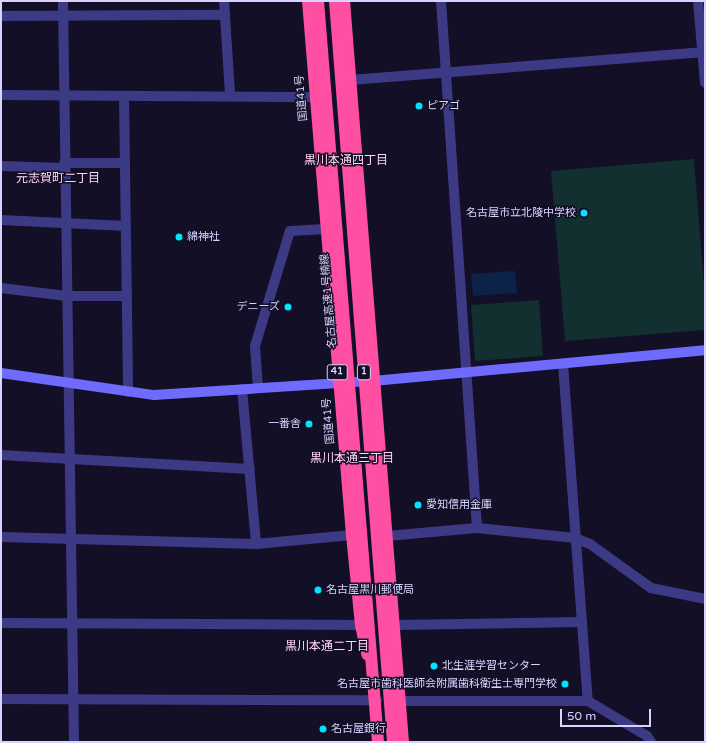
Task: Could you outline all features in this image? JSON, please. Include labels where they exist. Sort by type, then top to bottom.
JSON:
[{"type":"highway","name":"国道41号","points":[[308,1],[338,383],[352,535],[361,625],[377,700],[378,742]]},
{"type":"highway","name":"名古屋高速1号楠線","points":[[318,1],[378,742]]},
{"type":"highway","name":"1","points":[[335,1],[393,742]]},
{"type":"highway","points":[[344,1],[373,381],[395,626],[403,742]]},
{"type":"street","points":[[63,1],[65,225],[69,381],[74,742]]},
{"type":"street","points":[[224,1],[230,96]]},
{"type":"street","points":[[441,1],[468,371],[477,528]]},
{"type":"street","points":[[698,1],[704,52],[705,83]]},
{"type":"street","points":[[1,16],[225,15]]},
{"type":"street","points":[[350,80],[704,52]]},
{"type":"street","points":[[1,95],[315,97]]},
{"type":"street","points":[[124,96],[128,392]]},
{"type":"street","points":[[1,166],[65,166],[125,163]]},
{"type":"street","points":[[1,220],[65,225],[126,226]]},
{"type":"street","points":[[258,388],[255,346],[290,232],[326,229]]},
{"type":"street","points":[[1,288],[67,296],[127,296]]},
{"type":"street","points":[[1,373],[69,381],[128,392],[154,395],[373,381],[705,350]]},
{"type":"street","points":[[563,364],[588,701]]},
{"type":"street","points":[[242,389],[256,544]]},
{"type":"street","points":[[1,454],[250,469]]},
{"type":"street","points":[[387,536],[477,528],[575,538],[590,544],[651,588],[705,599]]},
{"type":"street","points":[[1,537],[256,544],[352,535]]},
{"type":"street","points":[[395,626],[582,622]]},
{"type":"street","points":[[1,623],[361,625]]},
{"type":"street","points":[[1,699],[377,700]]},
{"type":"street","points":[[399,701],[588,701],[647,736],[651,742]]},
{"type":"green space","points":[[694,159],[705,298],[705,330],[565,341],[551,171]]},
{"type":"green space","points":[[539,300],[543,356],[475,361],[471,305]]},
{"type":"water","points":[[515,271],[517,293],[473,296],[471,274]]},
{"type":"place","name":"ピアゴ","points":[[419,106]]},
{"type":"place","name":"名古屋市立北陵中学校","points":[[584,213]]},
{"type":"place","name":"綿神社","points":[[179,237]]},
{"type":"place","name":"デニーズ","points":[[288,307]]},
{"type":"place","name":"一番舎","points":[[309,424]]},
{"type":"place","name":"愛知信用金庫","points":[[418,505]]},
{"type":"place","name":"名古屋黒川郵便局","points":[[318,590]]},
{"type":"place","name":"北生涯学習センター","points":[[434,666]]},
{"type":"place","name":"名古屋市歯科医師会附属歯科衛生士専門学校","points":[[565,684]]},
{"type":"place","name":"名古屋銀行","points":[[323,729]]},
{"type":"district","name":"黒川本通四丁目","points":[[346,161]]},
{"type":"district","name":"元志賀町二丁目","points":[[58,179]]},
{"type":"district","name":"黒川本通三丁目","points":[[352,459]]},
{"type":"district","name":"黒川本通二丁目","points":[[327,647]]}]
